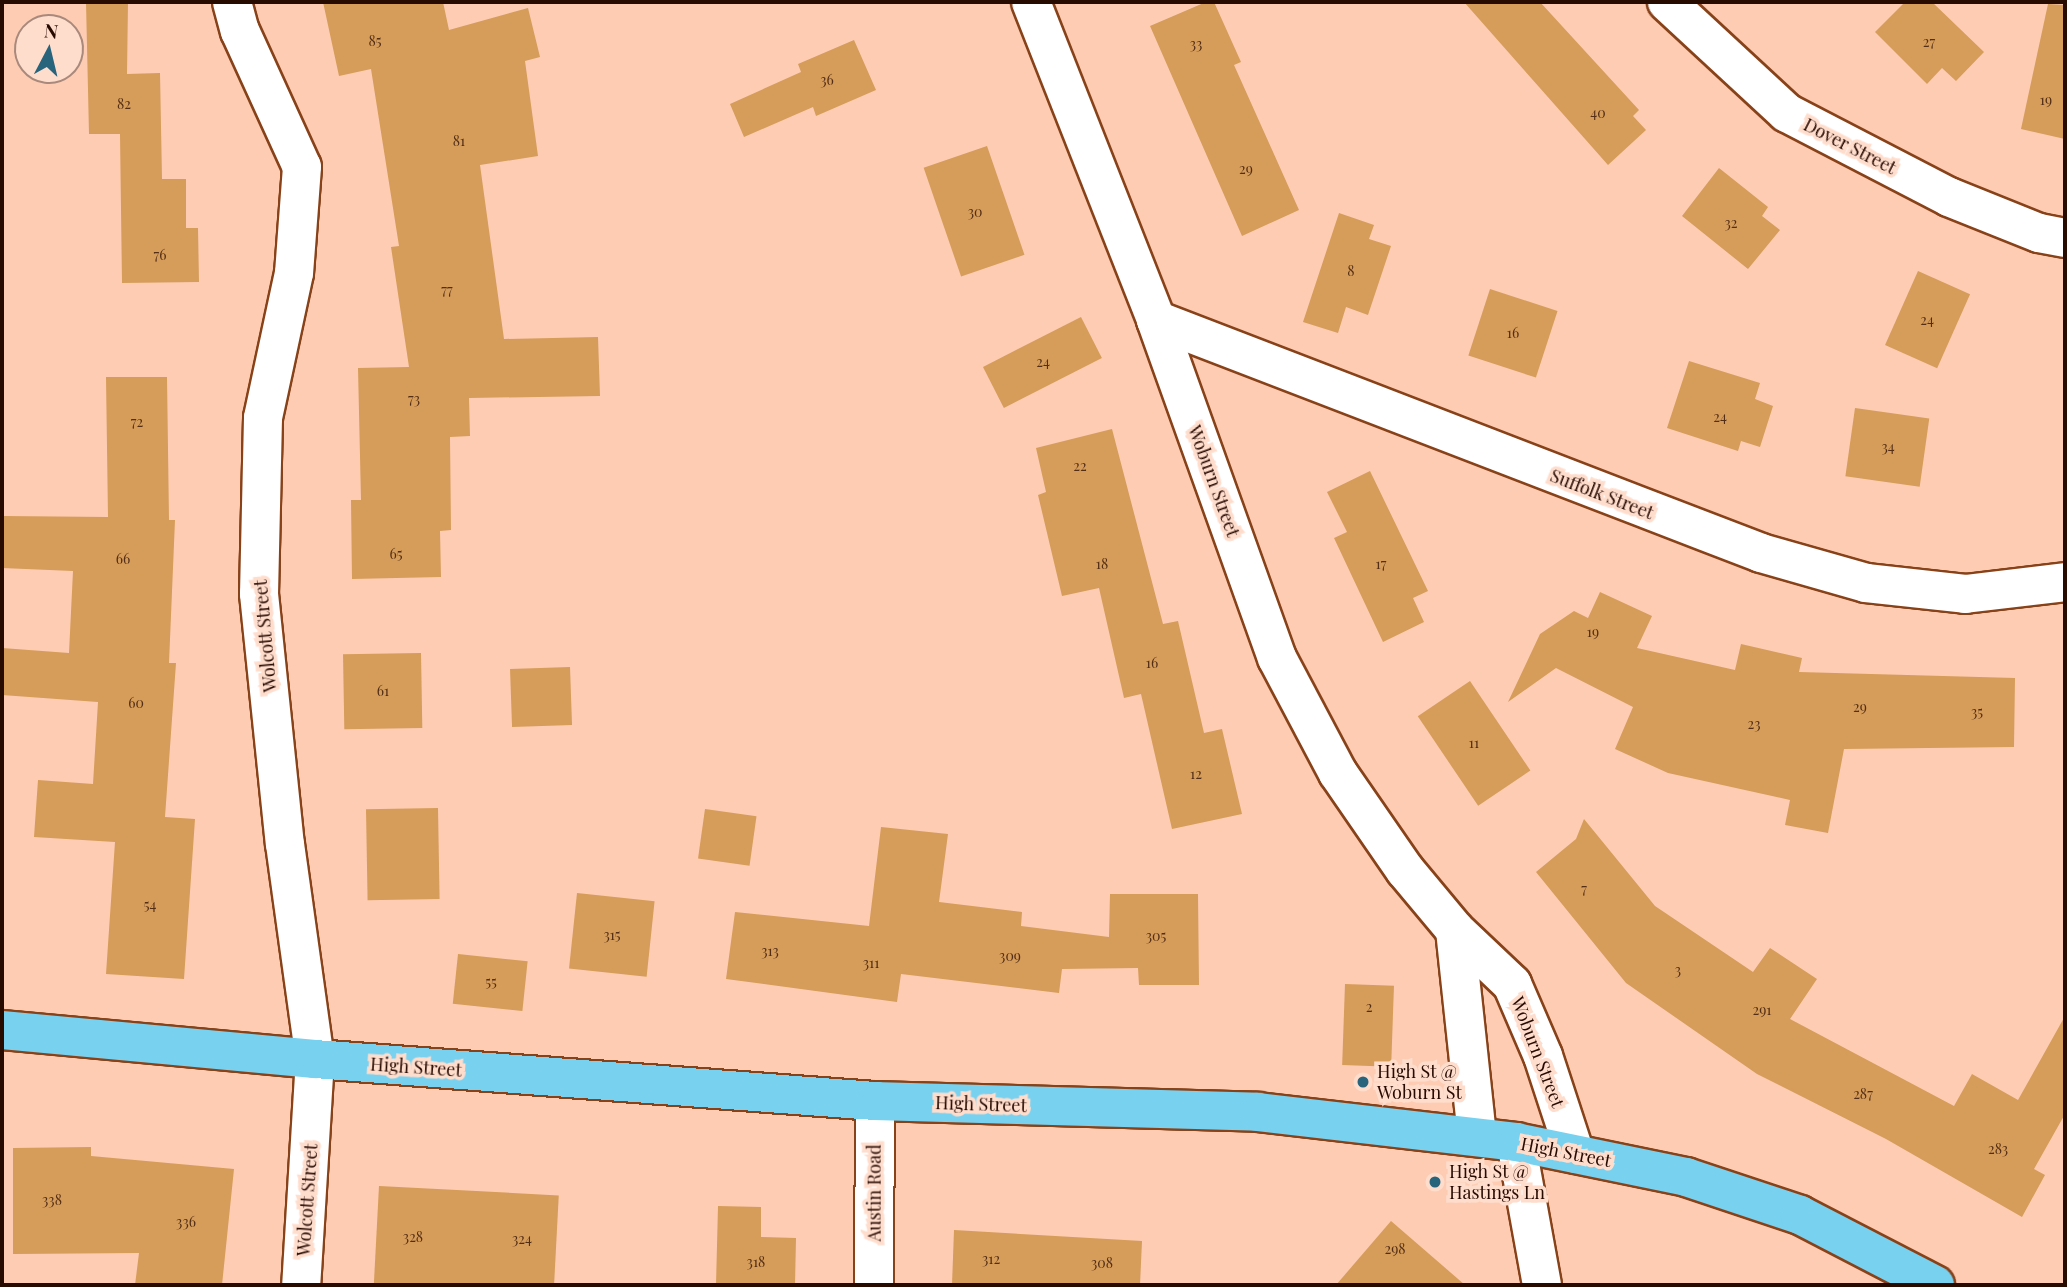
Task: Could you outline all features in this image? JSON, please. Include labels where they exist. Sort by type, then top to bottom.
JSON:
[{"type":"main road","name":"High Street","points":[[2,1030],[316,1059],[875,1101],[1258,1112],[1516,1142],[1686,1177],[1800,1215],[1935,1285]]},
{"type":"street","name":"Wolcott Street","points":[[232,2],[240,31],[302,167],[294,273],[263,418],[259,594],[285,844],[316,1059],[301,1285]]},
{"type":"street","name":"Woburn Street","points":[[1031,2],[1156,320],[1277,659],[1338,773],[1405,870],[1455,930],[1512,984],[1543,1056],[1575,1154]]},
{"type":"street","name":"Dover Street","points":[[1667,2],[1787,113],[1949,197],[2039,233],[2065,238]]},
{"type":"street","name":"Suffolk Street","points":[[1156,320],[1761,553],[1866,583],[1965,594],[2065,582]]},
{"type":"street","points":[[1455,930],[1477,1137]]},
{"type":"street","name":"Austin Road","points":[[874,1285],[875,1101]]},
{"type":"street","points":[[1516,1142],[1542,1285]]},
{"type":"building","points":[[86,2],[128,2],[127,74],[160,73],[162,179],[186,179],[186,228],[198,228],[199,282],[122,283],[120,134],[89,134]]},
{"type":"building","points":[[323,2],[443,2],[449,30],[528,8],[540,57],[525,61],[538,156],[480,165],[504,339],[598,337],[600,396],[469,398],[470,436],[450,437],[451,530],[440,531],[441,577],[352,579],[351,500],[361,500],[358,368],[409,367],[391,247],[399,246],[371,69],[339,76]]},
{"type":"building","points":[[1206,2],[1214,2],[1241,62],[1234,65],[1299,210],[1242,236],[1150,26]]},
{"type":"building","points":[[1464,2],[1540,2],[1639,110],[1633,116],[1646,130],[1608,165]]},
{"type":"building","points":[[1905,2],[1932,2],[1984,52],[1956,81],[1942,68],[1927,84],[1875,32]]},
{"type":"building","points":[[2048,4],[2065,5],[2065,139],[2021,129]]},
{"type":"building","points":[[854,40],[876,90],[816,116],[813,107],[744,137],[730,104],[801,72],[798,64]]},
{"type":"building","points":[[987,146],[1024,255],[961,277],[924,168]]},
{"type":"building","points":[[1719,168],[1768,207],[1762,216],[1780,230],[1748,269],[1682,216]]},
{"type":"building","points":[[1339,213],[1374,225],[1369,239],[1391,246],[1368,315],[1346,307],[1338,333],[1303,322]]},
{"type":"building","points":[[1918,271],[1970,294],[1937,368],[1885,345]]},
{"type":"building","points":[[1490,289],[1558,311],[1536,378],[1468,356]]},
{"type":"building","points":[[1081,317],[1102,358],[1004,408],[983,367]]},
{"type":"building","points":[[1689,361],[1760,383],[1755,399],[1773,406],[1760,447],[1741,441],[1738,451],[1667,428]]},
{"type":"building","points":[[106,377],[167,377],[169,520],[175,520],[169,663],[176,663],[165,817],[195,819],[184,979],[106,974],[115,842],[34,837],[38,780],[93,784],[98,702],[2,695],[2,648],[69,653],[73,571],[2,568],[2,516],[108,517]]},
{"type":"building","points":[[1855,408],[1929,418],[1920,487],[1845,476]]},
{"type":"building","points":[[1112,429],[1163,624],[1178,621],[1204,733],[1222,729],[1242,814],[1172,829],[1141,694],[1124,698],[1099,588],[1062,596],[1038,495],[1046,492],[1036,448]]},
{"type":"building","points":[[1370,471],[1428,591],[1413,598],[1424,622],[1383,642],[1334,538],[1347,532],[1327,492]]},
{"type":"building","points":[[1600,592],[1652,616],[1637,648],[1735,670],[1741,644],[1802,658],[1799,672],[2015,678],[2014,747],[1844,749],[1828,833],[1785,825],[1790,800],[1668,773],[1615,749],[1633,707],[1556,668],[1508,702],[1540,634],[1574,611],[1588,618]]},
{"type":"building","points":[[421,653],[422,728],[344,729],[343,654]]},
{"type":"building","points":[[570,667],[572,725],[512,727],[510,669]]},
{"type":"building","points":[[1470,681],[1530,771],[1478,806],[1418,716]]},
{"type":"building","points":[[438,808],[440,899],[368,900],[366,809]]},
{"type":"building","points":[[705,809],[756,816],[750,866],[698,859]]},
{"type":"building","points":[[1584,819],[1655,906],[1753,972],[1770,948],[1817,979],[1790,1019],[1954,1106],[1972,1074],[2018,1100],[2065,1016],[2065,1114],[2034,1169],[2045,1175],[2022,1217],[1886,1139],[1757,1074],[1626,983],[1536,872],[1576,839]]},
{"type":"building","points":[[881,827],[948,834],[939,902],[1022,912],[1021,926],[1109,937],[1110,894],[1198,894],[1199,985],[1139,985],[1138,968],[1062,969],[1059,993],[901,974],[897,1002],[726,979],[735,912],[869,926]]},
{"type":"building","points":[[577,893],[655,901],[647,977],[569,969]]},
{"type":"building","points":[[458,954],[528,961],[522,1011],[453,1004]]},
{"type":"building","points":[[1345,984],[1394,986],[1391,1067],[1342,1065]]},
{"type":"building","points":[[91,1147],[91,1156],[234,1169],[222,1285],[135,1285],[139,1253],[13,1254],[13,1148]]},
{"type":"building","points":[[379,1186],[559,1195],[554,1285],[374,1285]]},
{"type":"building","points":[[718,1206],[761,1207],[761,1237],[796,1238],[795,1285],[716,1285]]},
{"type":"building","points":[[1391,1221],[1465,1285],[1336,1285]]},
{"type":"building","points":[[954,1230],[1142,1241],[1140,1285],[952,1285]]},
{"type":"place","name":"High St @ Woburn St","points":[[1363,1082]]},
{"type":"place","name":"High St @ Hastings Ln","points":[[1435,1182]]}]
